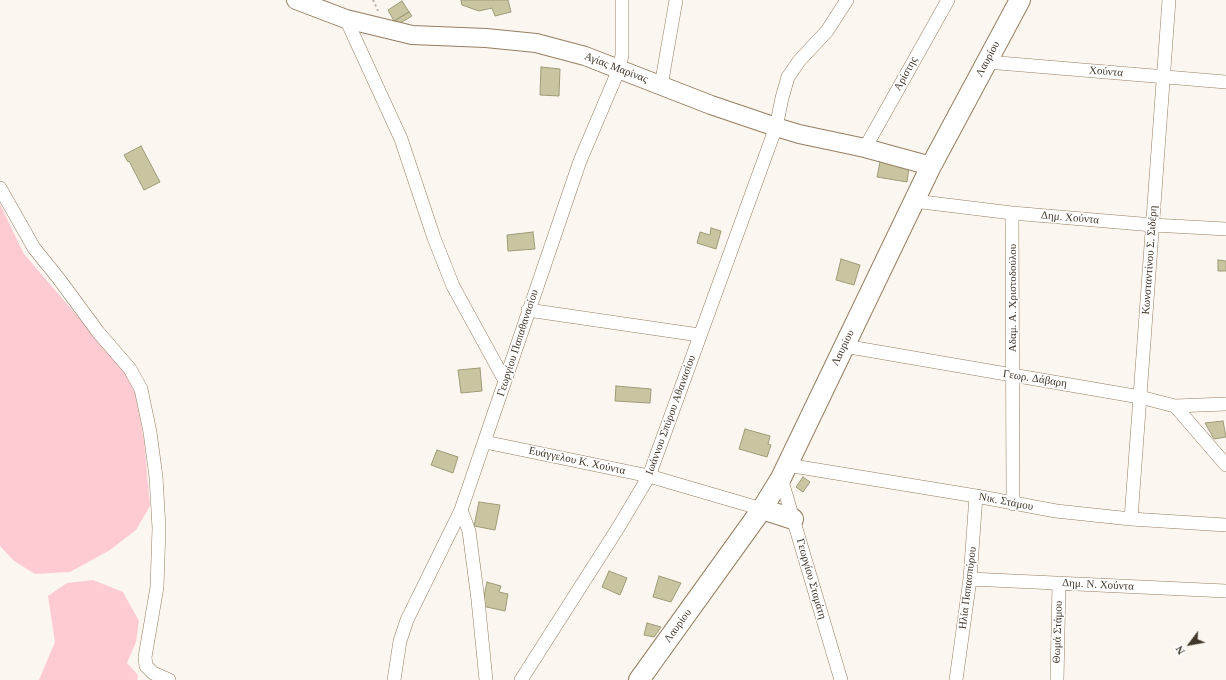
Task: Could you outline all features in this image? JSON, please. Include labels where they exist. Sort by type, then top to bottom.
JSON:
[{"type":"main road","name":"Λαυρίου","points":[[639,680],[762,509],[784,472],[931,166],[1020,0]]},
{"type":"main road","points":[[762,509],[793,519]]},
{"type":"street","name":"Αγίας Μαρίνας","points":[[296,0],[346,19],[412,35],[486,38],[536,43],[585,56],[711,105],[776,127],[799,134],[865,148],[931,166]]},
{"type":"street","name":"Γεωργίου Παπαθανασίου","points":[[394,680],[400,641],[407,620],[460,510],[485,442],[528,310],[580,162],[619,69],[622,55],[622,0]]},
{"type":"street","points":[[661,86],[676,0]]},
{"type":"street","name":"Ιωάννου Σπύρου Αθανασίου","points":[[521,680],[649,476],[699,335],[776,127],[782,98],[791,72],[799,61],[828,31],[847,0]]},
{"type":"street","name":"Αρίστης","points":[[865,148],[948,0]]},
{"type":"street","name":"Κωνσταντίνου Σ. Σιδέρη","points":[[1131,519],[1169,0]]},
{"type":"street","points":[[346,19],[401,139],[434,238],[453,286],[505,381]]},
{"type":"street","name":"Χούντα","points":[[987,62],[1226,82]]},
{"type":"street","points":[[0,188],[34,248],[98,332],[130,369],[141,389],[150,432],[156,477],[159,528],[157,587],[145,657],[146,666],[153,673],[169,680]]},
{"type":"street","name":"Δημ. Χούντα","points":[[914,201],[1012,213],[1153,225],[1226,229]]},
{"type":"street","name":"Αδαμ. Α. Χριστοδούλου","points":[[1012,213],[1014,376],[1013,504]]},
{"type":"street","points":[[528,310],[699,335]]},
{"type":"street","name":"Γεωρ. Δάβαρη","points":[[844,346],[1140,397],[1175,406],[1226,404]]},
{"type":"street","points":[[1175,406],[1226,465]]},
{"type":"street","name":"Ευάγγελου Κ. Χούντα","points":[[485,442],[649,476],[762,509]]},
{"type":"street","name":"Νικ. Στάμου","points":[[784,472],[976,496],[1056,511],[1131,519],[1226,525]]},
{"type":"street","name":"Γεωργίου Σταμάτη","points":[[784,472],[793,519],[841,680]]},
{"type":"street","name":"Ηλία Παπασπύρου","points":[[956,680],[970,579],[976,496]]},
{"type":"street","points":[[460,510],[469,531],[486,680]]},
{"type":"street","name":"Δημ. Ν. Χούντα","points":[[970,579],[1226,591]]},
{"type":"street","name":"Θωμά Στάμου","points":[[1057,680],[1059,583]]},
{"type":"shaded area","points":[[0,204],[24,254],[123,369],[135,393],[144,441],[150,506],[136,530],[110,550],[70,572],[35,574],[14,561],[0,546]]},
{"type":"shaded area","points":[[93,580],[123,592],[139,621],[136,642],[127,663],[138,675],[137,680],[39,680],[55,642],[48,596],[67,583]]},
{"type":"building","points":[[461,0],[508,0],[511,12],[495,16],[492,8],[479,11],[462,5]]},
{"type":"building","points":[[402,1],[409,12],[394,21],[388,10]]},
{"type":"building","points":[[409,12],[412,16],[397,25],[394,21]]},
{"type":"building","points":[[541,67],[560,69],[559,96],[540,95]]},
{"type":"building","points":[[141,146],[160,182],[144,190],[129,161],[128,162],[124,155]]},
{"type":"building","points":[[880,162],[909,167],[907,182],[877,177]]},
{"type":"building","points":[[711,228],[721,231],[716,249],[697,243],[700,232],[710,235]]},
{"type":"building","points":[[533,232],[535,249],[508,251],[507,235]]},
{"type":"building","points":[[841,259],[860,265],[854,285],[836,280]]},
{"type":"building","points":[[1218,260],[1226,261],[1226,271],[1218,271]]},
{"type":"building","points":[[480,368],[482,391],[461,393],[458,370]]},
{"type":"building","points":[[616,386],[651,389],[650,403],[615,401]]},
{"type":"building","points":[[1223,421],[1226,437],[1214,439],[1205,423]]},
{"type":"building","points":[[745,429],[770,436],[768,444],[771,445],[767,457],[739,449]]},
{"type":"building","points":[[437,450],[458,457],[453,473],[431,465]]},
{"type":"building","points":[[803,477],[810,482],[803,492],[796,487]]},
{"type":"building","points":[[479,502],[500,505],[495,530],[474,526]]},
{"type":"building","points":[[609,571],[627,578],[620,595],[602,587]]},
{"type":"building","points":[[659,576],[681,583],[671,602],[653,597]]},
{"type":"building","points":[[487,582],[501,586],[499,592],[508,594],[505,611],[482,606]]},
{"type":"building","points":[[647,623],[661,627],[654,637],[644,635]]}]
